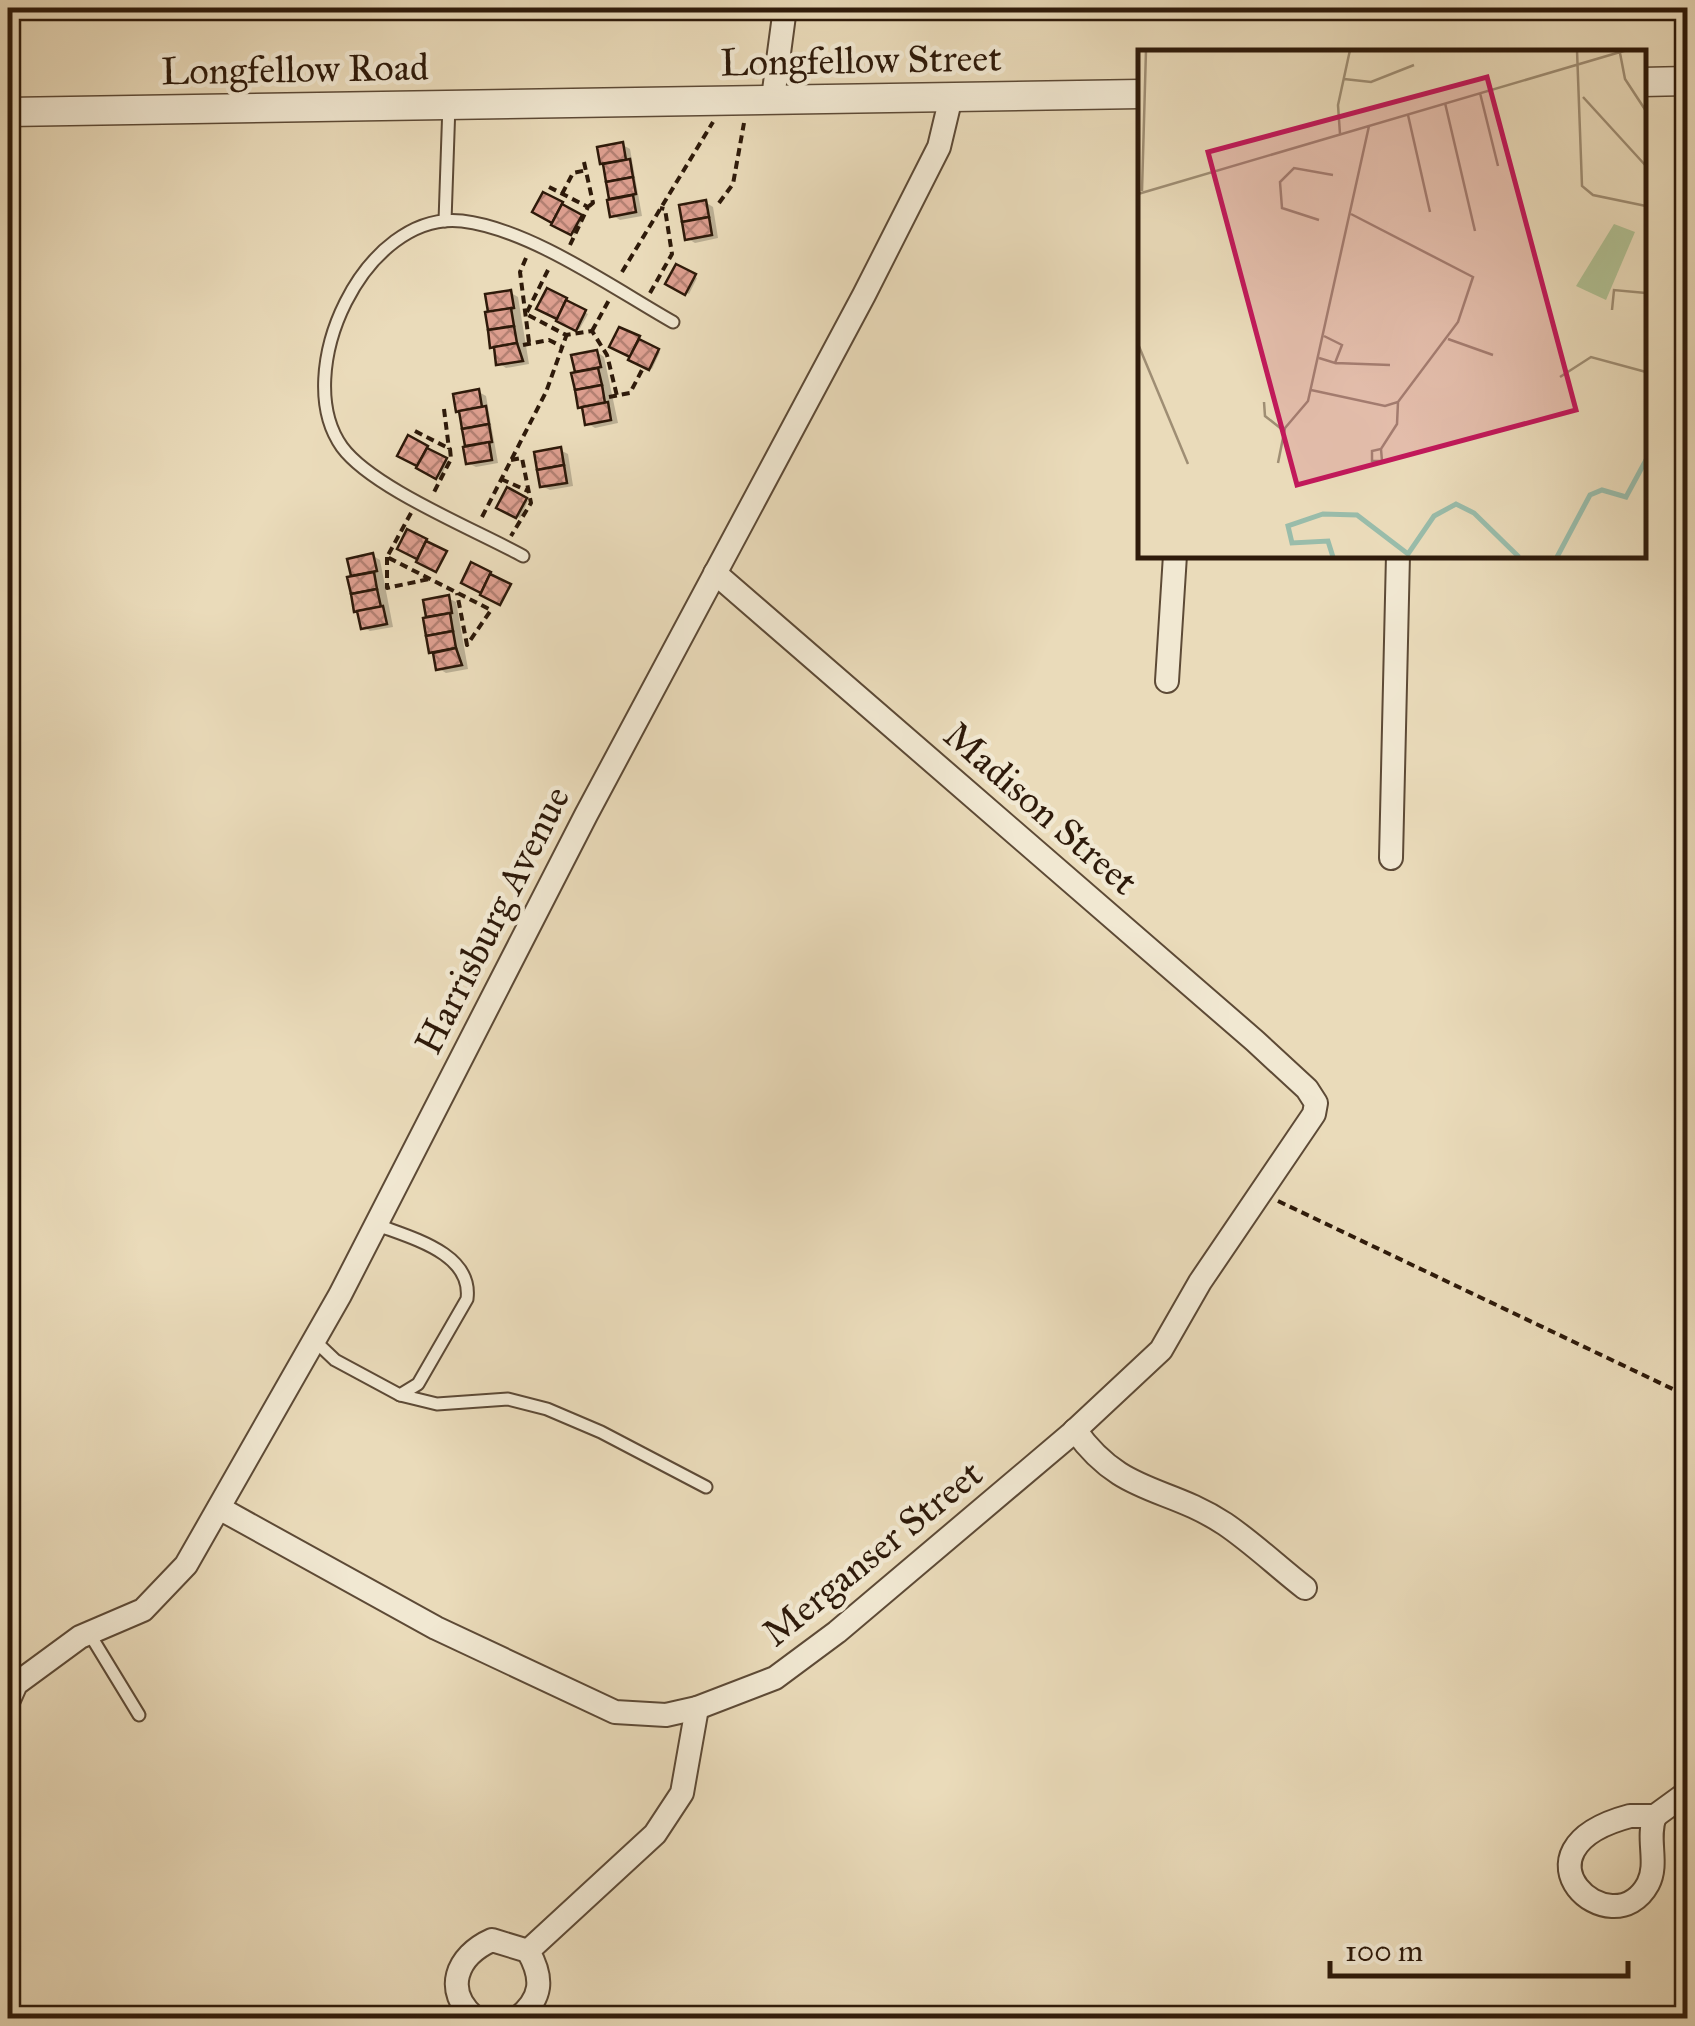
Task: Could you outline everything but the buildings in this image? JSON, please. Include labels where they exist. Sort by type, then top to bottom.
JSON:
[{"type":"street","points":[[773,98],[785,8]]},
{"type":"street","points":[[1645,82],[1688,81]]},
{"type":"street","name":"Longfellow Street","points":[[583,103],[1138,94]]},
{"type":"street","name":"Harrisburg Avenue","points":[[8,1702],[16,1684],[89,1634],[144,1610],[186,1565],[376,1224],[918,190],[948,125],[951,97]]},
{"type":"street","name":"Longfellow Road","points":[[8,112],[583,103]]},
{"type":"street","points":[[1167,681],[1174,558]]},
{"type":"street","points":[[1391,858],[1398,558]]},
{"type":"street","name":"Madison Street","points":[[716,573],[1136,936],[1307,1088],[1316,1103]]},
{"type":"street","name":"Merganser Street","points":[[219,1508],[436,1628],[615,1712],[666,1714],[697,1708],[774,1678],[790,1666],[1075,1430],[1160,1350],[1314,1114],[1316,1103]]},
{"type":"street","points":[[1075,1430],[1096,1459],[1132,1485],[1223,1523],[1305,1588]]},
{"type":"street","points":[[528,1952],[655,1834],[682,1793],[697,1708]]},
{"type":"street","points":[[1655,1816],[1630,1816],[1596,1825],[1579,1838],[1570,1859],[1573,1881],[1584,1896],[1599,1905],[1616,1906],[1634,1900],[1648,1883],[1652,1861],[1648,1835],[1655,1816],[1688,1792]]},
{"type":"street","points":[[475,2018],[460,2004],[454,1986],[458,1968],[472,1949],[492,1940],[528,1952],[538,1967],[541,1988],[533,2006],[518,2018]]},
{"type":"lane","points":[[445,221],[449,104]]},
{"type":"lane","points":[[523,556],[358,465],[345,451],[325,412],[323,366],[336,323],[361,278],[410,234],[445,221],[499,230],[559,258],[673,322]]},
{"type":"lane","points":[[376,1224],[422,1242],[464,1268],[469,1283],[467,1299],[418,1384],[400,1395]]},
{"type":"lane","points":[[314,1340],[334,1360],[400,1395],[437,1404],[508,1399],[547,1409],[617,1439],[706,1487]]},
{"type":"lane","points":[[89,1634],[139,1715]]},
{"type":"path","points":[[592,331],[716,117]]},
{"type":"path","points":[[719,203],[733,184],[745,117],[731,117]]},
{"type":"path","points":[[526,314],[593,203],[584,162]]},
{"type":"path","points":[[562,194],[573,172],[587,170]]},
{"type":"path","points":[[549,187],[588,207]]},
{"type":"path","points":[[644,306],[672,254],[665,210],[660,208]]},
{"type":"path","points":[[532,245],[520,272],[526,344],[549,340],[561,346]]},
{"type":"path","points":[[526,314],[567,333],[592,331]]},
{"type":"path","points":[[592,331],[607,355],[617,396]]},
{"type":"path","points":[[475,530],[546,392],[567,333]]},
{"type":"path","points":[[609,397],[630,393],[642,370]]},
{"type":"path","points":[[429,579],[387,588],[387,557],[450,459],[444,409]]},
{"type":"path","points":[[415,430],[450,450]]},
{"type":"path","points":[[506,546],[531,503],[522,458],[511,460]]},
{"type":"path","points":[[501,479],[528,491]]},
{"type":"path","points":[[387,557],[491,610],[468,645],[457,593]]},
{"type":"path","points":[[1260,1192],[1688,1398]]},
{"type":"path","points":[[1679,1392],[1688,1388]]}]
